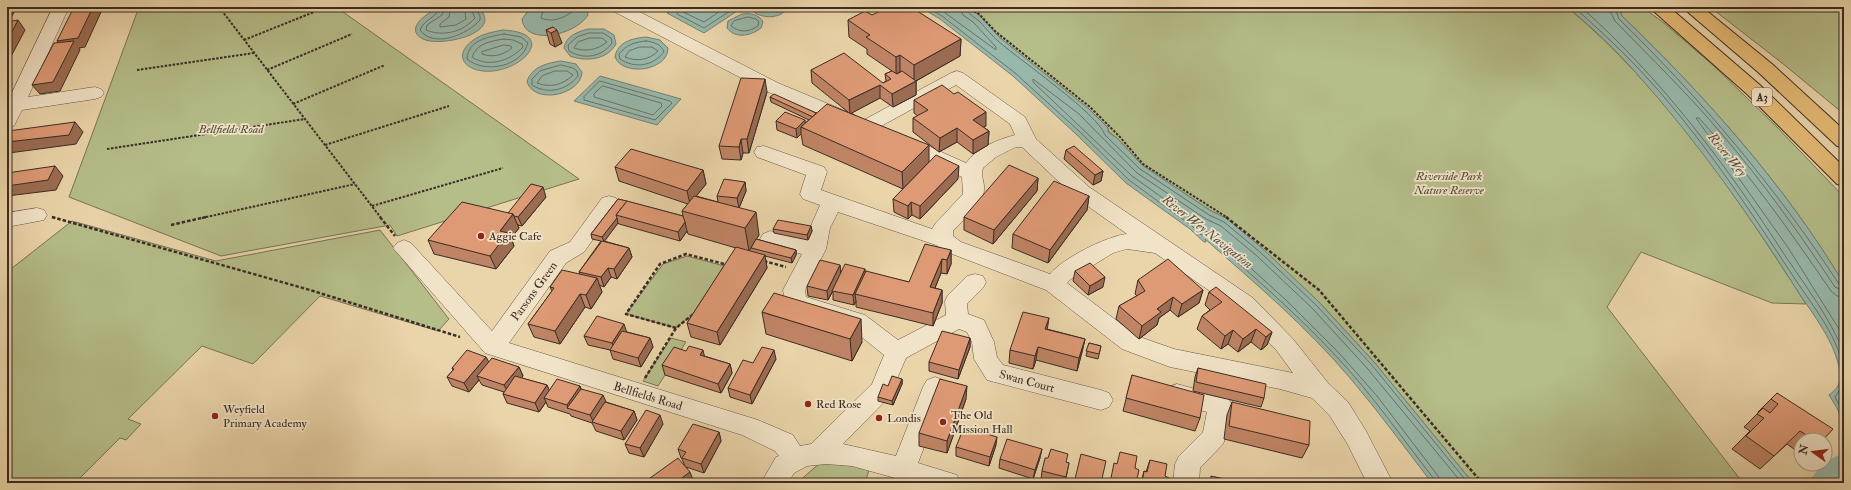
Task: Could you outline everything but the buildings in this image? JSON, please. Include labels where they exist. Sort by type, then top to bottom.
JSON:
[{"type":"highway","name":"A3","points":[[1658,7],[1675,20],[1770,104],[1844,179]]},
{"type":"highway","name":"A3","points":[[1702,11],[1844,141]]},
{"type":"highway","points":[[1702,11],[1762,53],[1844,123]]},
{"type":"street","points":[[7,122],[61,7]]},
{"type":"street","points":[[617,7],[772,87],[867,126],[972,173]]},
{"type":"street","points":[[867,126],[957,77],[1018,121],[1028,142],[1082,192],[1245,304],[1285,345],[1320,390],[1339,409],[1357,438],[1380,483]]},
{"type":"street","points":[[16,105],[95,93]]},
{"type":"street","points":[[942,240],[942,229],[974,194],[975,182],[972,173],[973,165],[978,160],[1005,144],[1016,141],[1028,142]]},
{"type":"street","points":[[764,152],[817,172],[810,194],[942,240],[954,247],[1054,284],[1130,343],[1150,349],[1170,358],[1280,379],[1320,390]]},
{"type":"street","points":[[832,202],[820,228],[815,249],[794,290],[796,302],[857,321],[897,352]]},
{"type":"street","name":"Parsons Green","points":[[493,347],[558,257],[577,247],[609,204]]},
{"type":"street","points":[[7,220],[37,215]]},
{"type":"street","points":[[770,239],[815,249]]},
{"type":"street","points":[[1054,284],[1064,272],[1106,248],[1126,242],[1160,246]]},
{"type":"street","points":[[404,248],[493,347]]},
{"type":"street","points":[[820,452],[881,390],[897,352],[957,319],[956,301],[975,282]]},
{"type":"street","name":"Swan Court","points":[[957,319],[976,326],[983,342],[986,359],[995,374],[1101,400]]},
{"type":"street","name":"Bellfields Road","points":[[493,347],[749,427],[784,443],[794,458]]},
{"type":"street","points":[[903,470],[935,387]]},
{"type":"street","points":[[1168,392],[1230,407],[1214,437],[1188,464],[1186,483]]},
{"type":"street","points":[[773,482],[782,467],[794,458],[810,453],[820,452],[846,454],[948,483]]},
{"type":"path","points":[[220,8],[229,7]]},
{"type":"path","points":[[967,7],[979,14],[996,32],[1090,107],[1120,137],[1143,164],[1225,216],[1319,290],[1482,483]]},
{"type":"path","points":[[220,8],[404,248]]},
{"type":"path","points":[[244,40],[314,12]]},
{"type":"path","points":[[267,70],[352,34]]},
{"type":"path","points":[[137,70],[254,53]]},
{"type":"path","points":[[293,104],[385,65]]},
{"type":"path","points":[[325,145],[449,106]]},
{"type":"path","points":[[107,149],[305,119]]},
{"type":"path","points":[[372,206],[503,168]]},
{"type":"path","points":[[171,225],[355,184]]},
{"type":"path","points":[[37,215],[48,216],[310,290],[493,347]]},
{"type":"path","points":[[676,328],[626,314],[660,264],[686,254],[728,266],[732,260]]},
{"type":"path","points":[[758,260],[803,271]]},
{"type":"path","points":[[636,392],[676,328],[697,311]]},
{"type":"green space","name":"Bellfields Road","points":[[139,7],[336,7],[579,179],[397,236],[390,225],[221,256],[69,197]]},
{"type":"green space","name":"Riverside Park Nature Reserve","points":[[967,7],[1567,7],[1603,39],[1636,73],[1698,146],[1754,224],[1806,304],[1772,303],[1641,252],[1607,307],[1743,483],[1473,483],[1374,362],[1319,302],[1226,218],[1211,211],[1142,165],[1118,139],[1108,131],[1108,128],[1096,116],[1005,42]]},
{"type":"green space","points":[[1623,7],[1642,7],[1664,23],[1714,66],[1775,125],[1844,197],[1844,284],[1821,247],[1770,177],[1713,110],[1653,46],[1622,16],[1620,10]]},
{"type":"green space","points":[[1710,7],[1832,7],[1844,9],[1844,114],[1782,63]]},
{"type":"green space","points":[[72,221],[216,261],[380,230],[449,319],[438,331],[320,296],[253,364],[202,346],[128,419],[141,424],[126,440],[120,438],[75,483],[7,483],[7,272]]},
{"type":"green space","points":[[687,256],[728,267],[702,307],[676,328],[626,314],[663,264]]},
{"type":"green space","points":[[671,338],[686,342],[658,386],[643,381]]},
{"type":"green space","points":[[821,462],[853,465],[869,470],[865,483],[797,483]]},
{"type":"water","points":[[442,7],[476,7],[483,12],[485,21],[474,33],[452,40],[431,41],[423,39],[417,35],[417,25],[420,20],[431,12]]},
{"type":"water","points":[[531,7],[587,7],[588,15],[582,22],[573,28],[552,35],[541,35],[532,33],[525,28],[522,19]]},
{"type":"water","points":[[676,7],[743,7],[704,33],[667,13]]},
{"type":"water","points":[[752,7],[788,8],[777,16],[768,17],[755,13]]},
{"type":"water","name":"River Wey Navigation","points":[[920,7],[968,8],[979,15],[1000,38],[1089,109],[1108,128],[1108,132],[1118,139],[1142,165],[1211,211],[1226,218],[1263,249],[1319,302],[1374,362],[1473,483],[1432,483],[1382,417],[1350,378],[1316,341],[1280,306],[1205,239],[1206,242],[1204,242],[1190,229],[1126,183],[1076,134],[1013,76],[940,19]]},
{"type":"water","points":[[1567,7],[1623,7],[1620,11],[1622,16],[1653,46],[1742,143],[1770,177],[1821,247],[1844,284],[1844,424],[1829,395],[1836,388],[1840,380],[1838,362],[1834,350],[1823,329],[1760,234],[1722,179],[1659,99],[1612,48]]},
{"type":"water","points":[[742,14],[751,14],[759,17],[763,22],[761,28],[753,33],[743,35],[734,34],[727,28],[728,21]]},
{"type":"water","points":[[588,29],[604,29],[614,35],[616,44],[607,53],[596,58],[583,59],[570,56],[564,48],[567,40],[576,33]]},
{"type":"water","points":[[503,30],[520,33],[529,38],[532,45],[528,53],[520,61],[497,71],[476,70],[466,64],[463,51],[472,41],[483,35]]},
{"type":"water","points":[[646,37],[660,40],[668,48],[666,56],[661,62],[644,69],[635,69],[620,63],[615,57],[616,52],[622,44],[636,38]]},
{"type":"water","points":[[561,61],[576,64],[582,72],[580,80],[574,86],[566,91],[548,95],[539,93],[532,89],[527,82],[529,77],[536,69],[550,63]]},
{"type":"water","points":[[600,76],[681,99],[657,125],[574,101]]},
{"type":"waterway","name":"River Wey","points":[[1827,483],[1844,468]]},
{"type":"place","name":"Aggie Cafe","points":[[481,236]]},
{"type":"place","name":"Red Rose","points":[[808,404]]},
{"type":"place","name":"Weyfield Primary Academy","points":[[215,416]]},
{"type":"place","name":"Londis","points":[[879,418]]},
{"type":"place","name":"The Old Mission Hall","points":[[943,422]]}]
